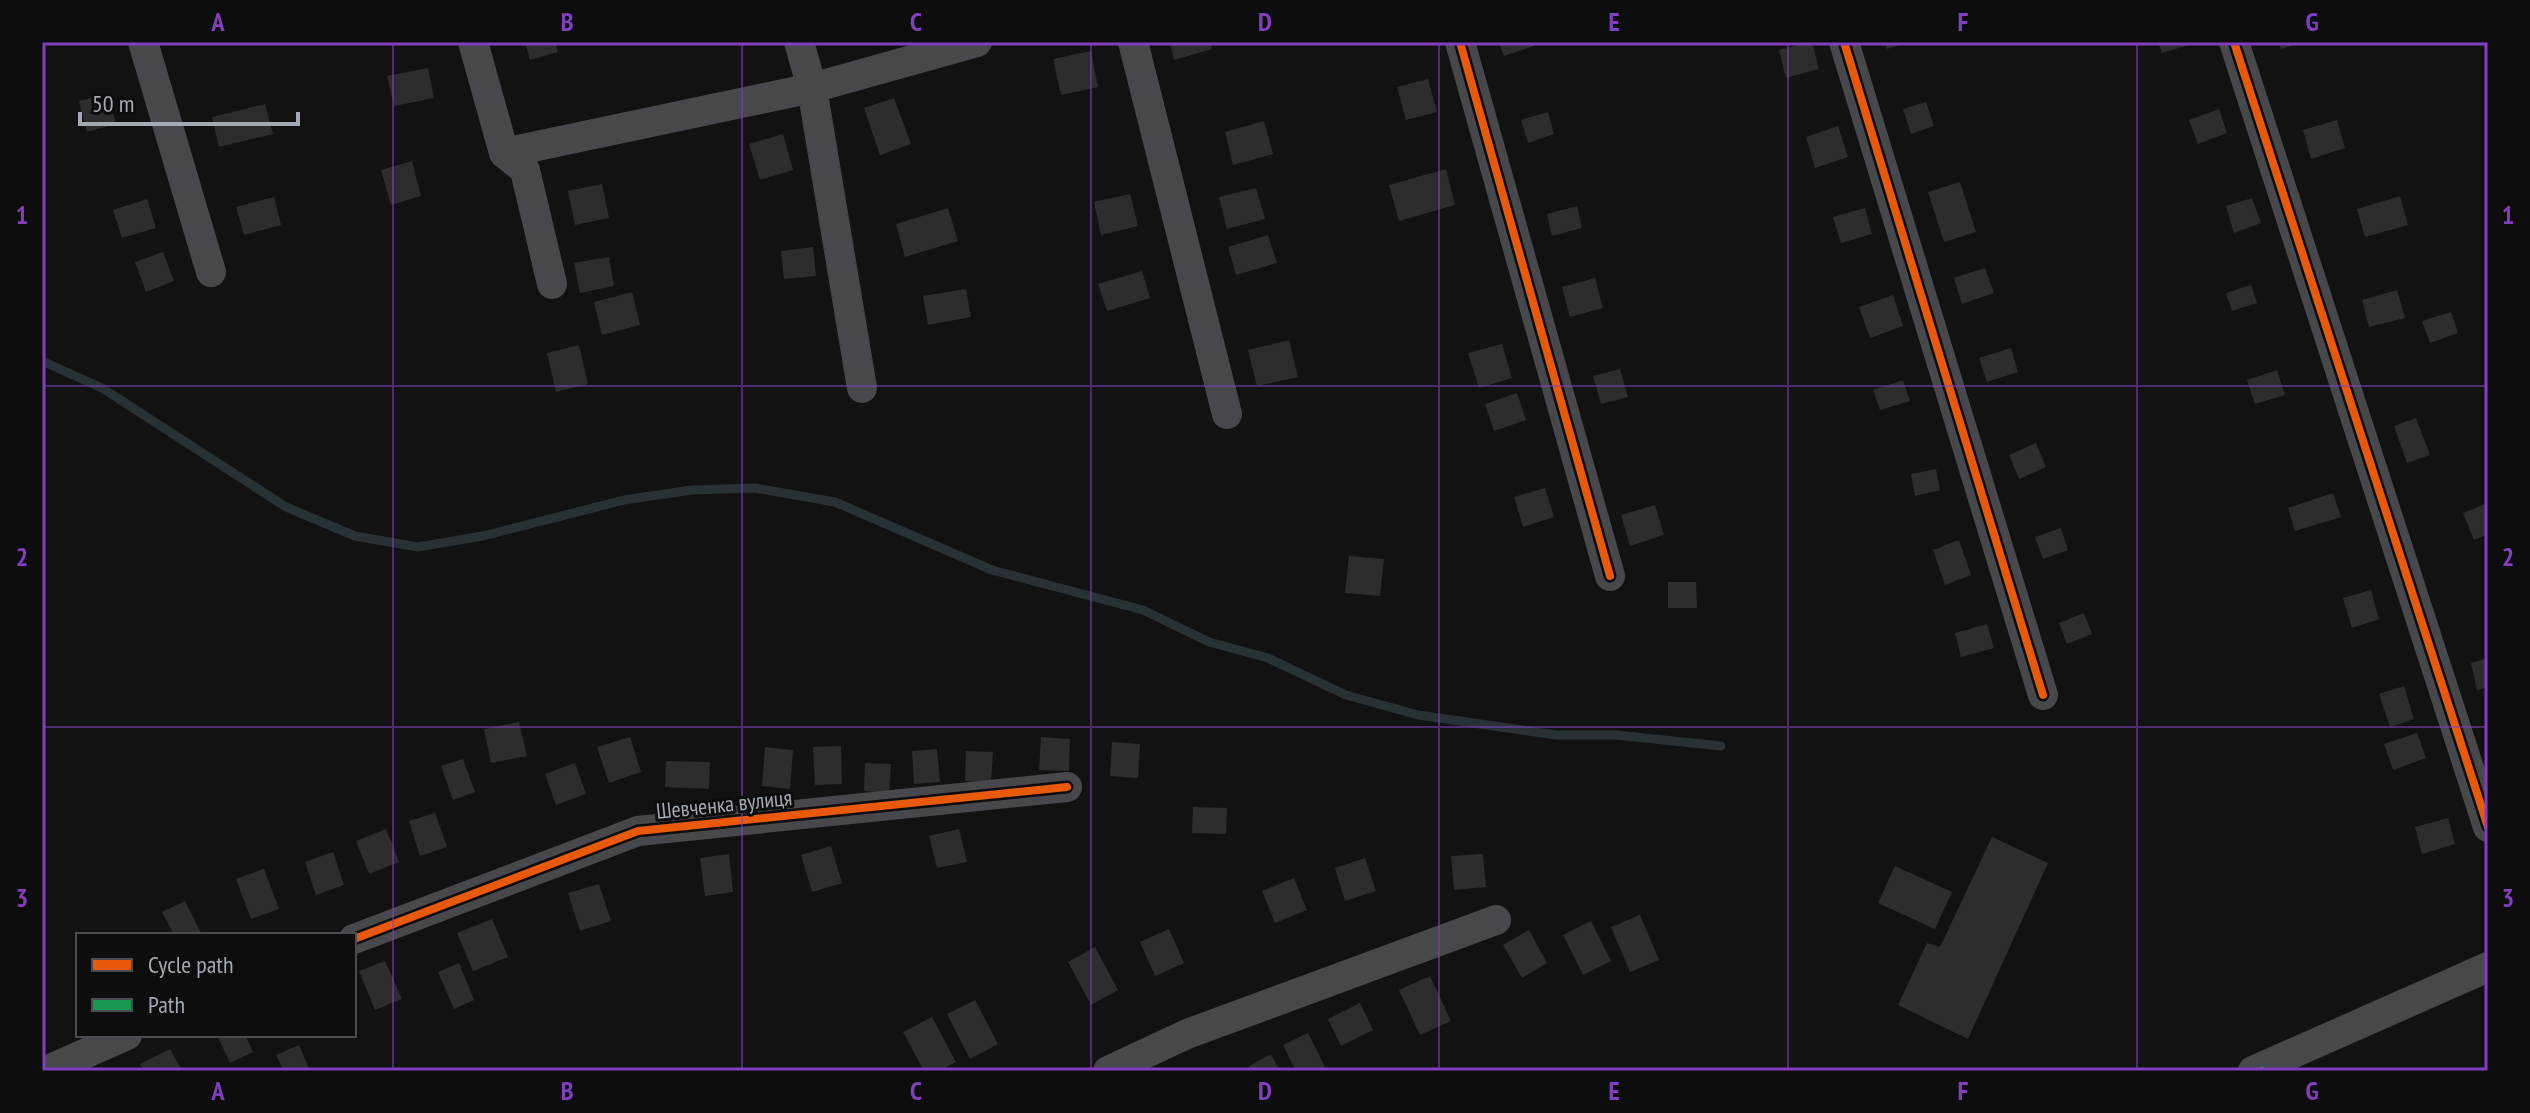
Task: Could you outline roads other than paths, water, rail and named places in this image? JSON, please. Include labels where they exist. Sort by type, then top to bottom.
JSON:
[{"type":"street","points":[[143,42],[211,272]]},
{"type":"street","points":[[473,42],[504,153],[525,170],[552,284]]},
{"type":"street","points":[[799,42],[812,88],[862,388]]},
{"type":"street","points":[[504,153],[812,88],[977,42]]},
{"type":"street","points":[[1133,42],[1227,414]]},
{"type":"street","points":[[1460,42],[1610,576]]},
{"type":"street","points":[[1844,42],[2043,695]]},
{"type":"street","points":[[2234,42],[2488,827]]},
{"type":"street","name":"Шевченка вулиця","points":[[356,938],[638,831],[1067,787]]},
{"type":"street","points":[[1108,1071],[1187,1034],[1496,920]]},
{"type":"street","points":[[2253,1071],[2488,967]]},
{"type":"street","points":[[46,1071],[122,1037]]},
{"type":"waterway","points":[[42,361],[102,388],[286,507],[355,536],[418,547],[483,536],[624,500],[692,490],[755,488],[835,502],[992,570],[1143,610],[1209,642],[1268,658],[1346,695],[1418,715],[1556,735],[1616,735],[1721,746]]}]
